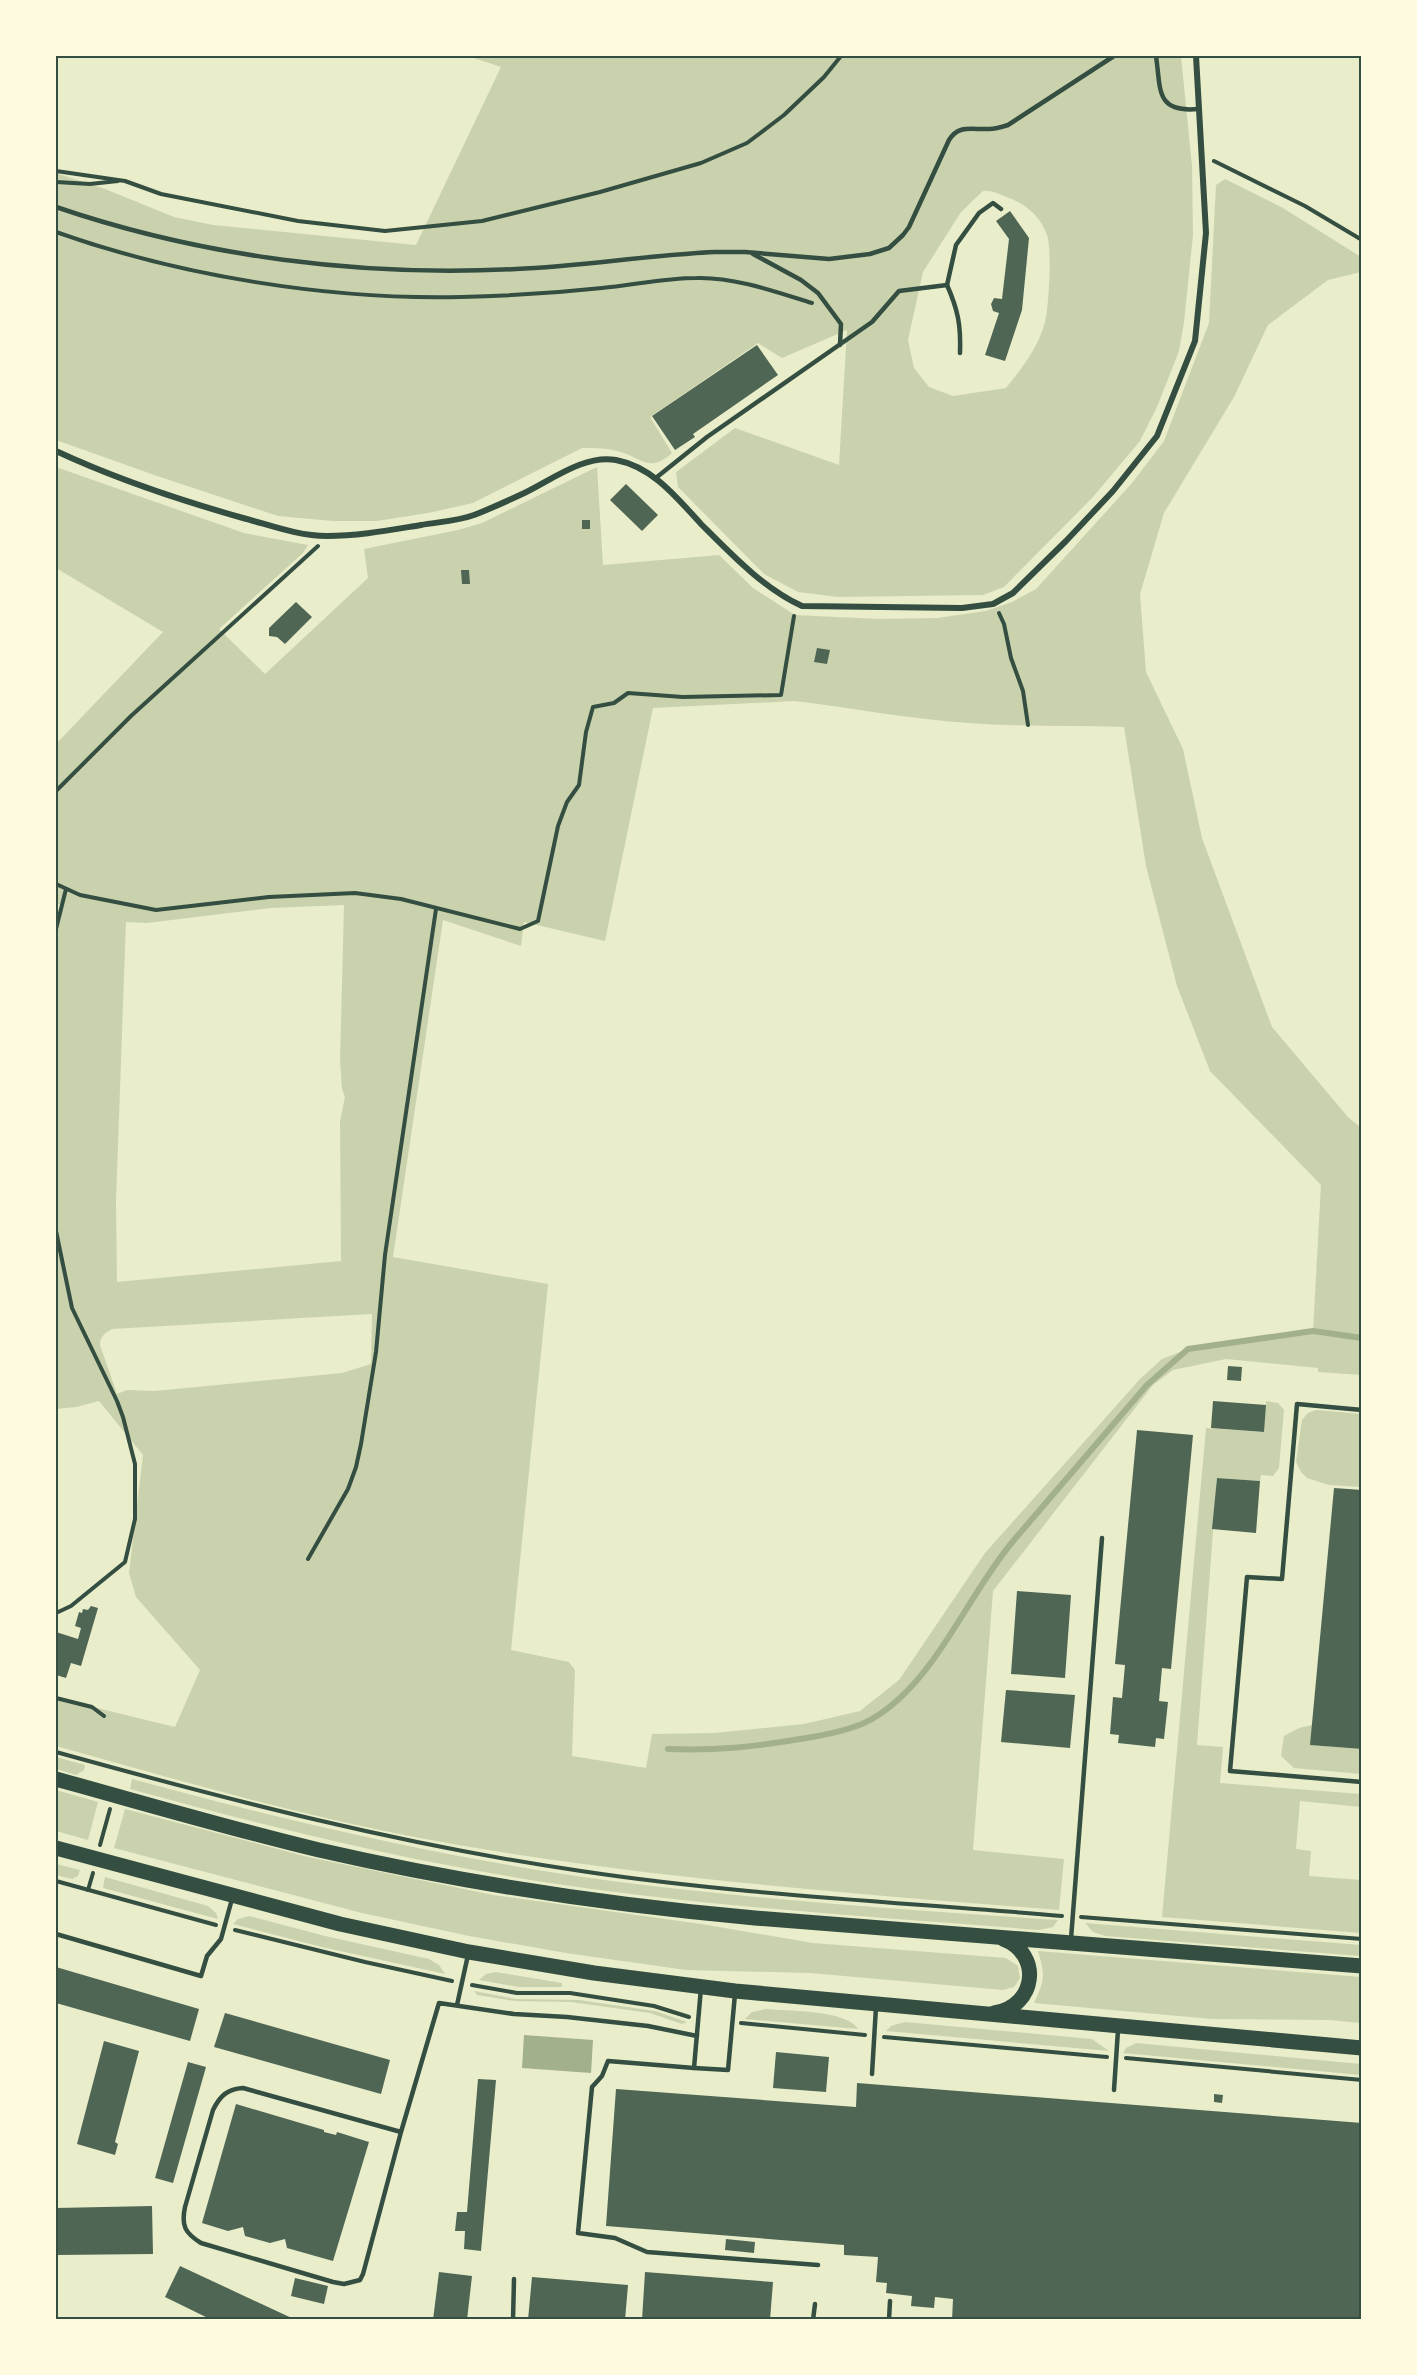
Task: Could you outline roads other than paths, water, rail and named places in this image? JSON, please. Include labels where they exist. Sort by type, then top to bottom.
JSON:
[{"type":"main road","points":[[56,1779],[299,1845],[490,1884],[690,1912],[1362,1966]]},
{"type":"main road","points":[[56,1848],[340,1924],[469,1952],[584,1971],[701,1988],[1362,2048]]},
{"type":"main road","points":[[976,2014],[998,2012],[1012,2007],[1023,1996],[1029,1982],[1029,1967],[1023,1953],[1010,1942],[992,1937]]},
{"type":"street","points":[[56,451],[173,498],[291,531],[325,536],[374,533],[472,516],[519,496],[581,464],[596,459],[608,459],[626,463],[657,477],[717,540],[753,573],[792,602],[802,606],[962,608],[993,604],[1013,593],[1066,541],[1113,491],[1157,436],[1195,341],[1206,233],[1196,56]]},
{"type":"lane","points":[[56,207],[150,234],[226,251],[328,265],[380,269],[431,271],[516,269],[687,253],[749,252],[829,259],[870,254],[888,248],[909,227],[949,140],[955,132],[963,128],[991,129],[1008,125],[1114,56]]},
{"type":"lane","points":[[1156,56],[1164,100],[1178,110],[1198,109]]},
{"type":"lane","points":[[960,353],[961,327],[947,285],[958,242],[982,210],[993,203],[1001,209]]},
{"type":"lane","points":[[749,252],[801,280],[818,293],[841,324],[840,345]]},
{"type":"lane","points":[[657,477],[707,437],[873,322],[899,291],[947,285]]},
{"type":"lane","points":[[1362,1410],[1297,1404],[1282,1579],[1247,1577],[1230,1771],[1362,1782]]},
{"type":"lane","points":[[1071,1943],[1102,1538]]},
{"type":"lane","points":[[56,1934],[201,1976],[207,1956],[221,1939],[233,1896]]},
{"type":"lane","points":[[458,2006],[469,1952]]},
{"type":"lane","points":[[694,2068],[701,1988]]},
{"type":"lane","points":[[735,1991],[728,2070],[608,2061],[602,2076],[592,2087],[578,2233],[615,2238],[647,2252],[818,2265]]},
{"type":"lane","points":[[401,2132],[243,2088],[226,2092],[218,2099],[213,2110],[185,2207],[184,2228],[189,2236],[201,2243],[322,2279],[344,2284],[360,2280],[439,2003],[514,2014],[648,2026],[697,2036]]},
{"type":"lane","points":[[872,2074],[876,2004]]},
{"type":"lane","points":[[1114,2090],[1118,2026]]},
{"type":"lane","points":[[513,2319],[514,2278]]},
{"type":"lane","points":[[889,2319],[890,2301]]},
{"type":"lane","points":[[813,2319],[815,2304]]},
{"type":"waterway","points":[[668,1749],[734,1748],[823,1735],[862,1724],[881,1713],[908,1690],[930,1664],[1014,1540],[1147,1385],[1188,1349],[1313,1331],[1362,1338]]}]
